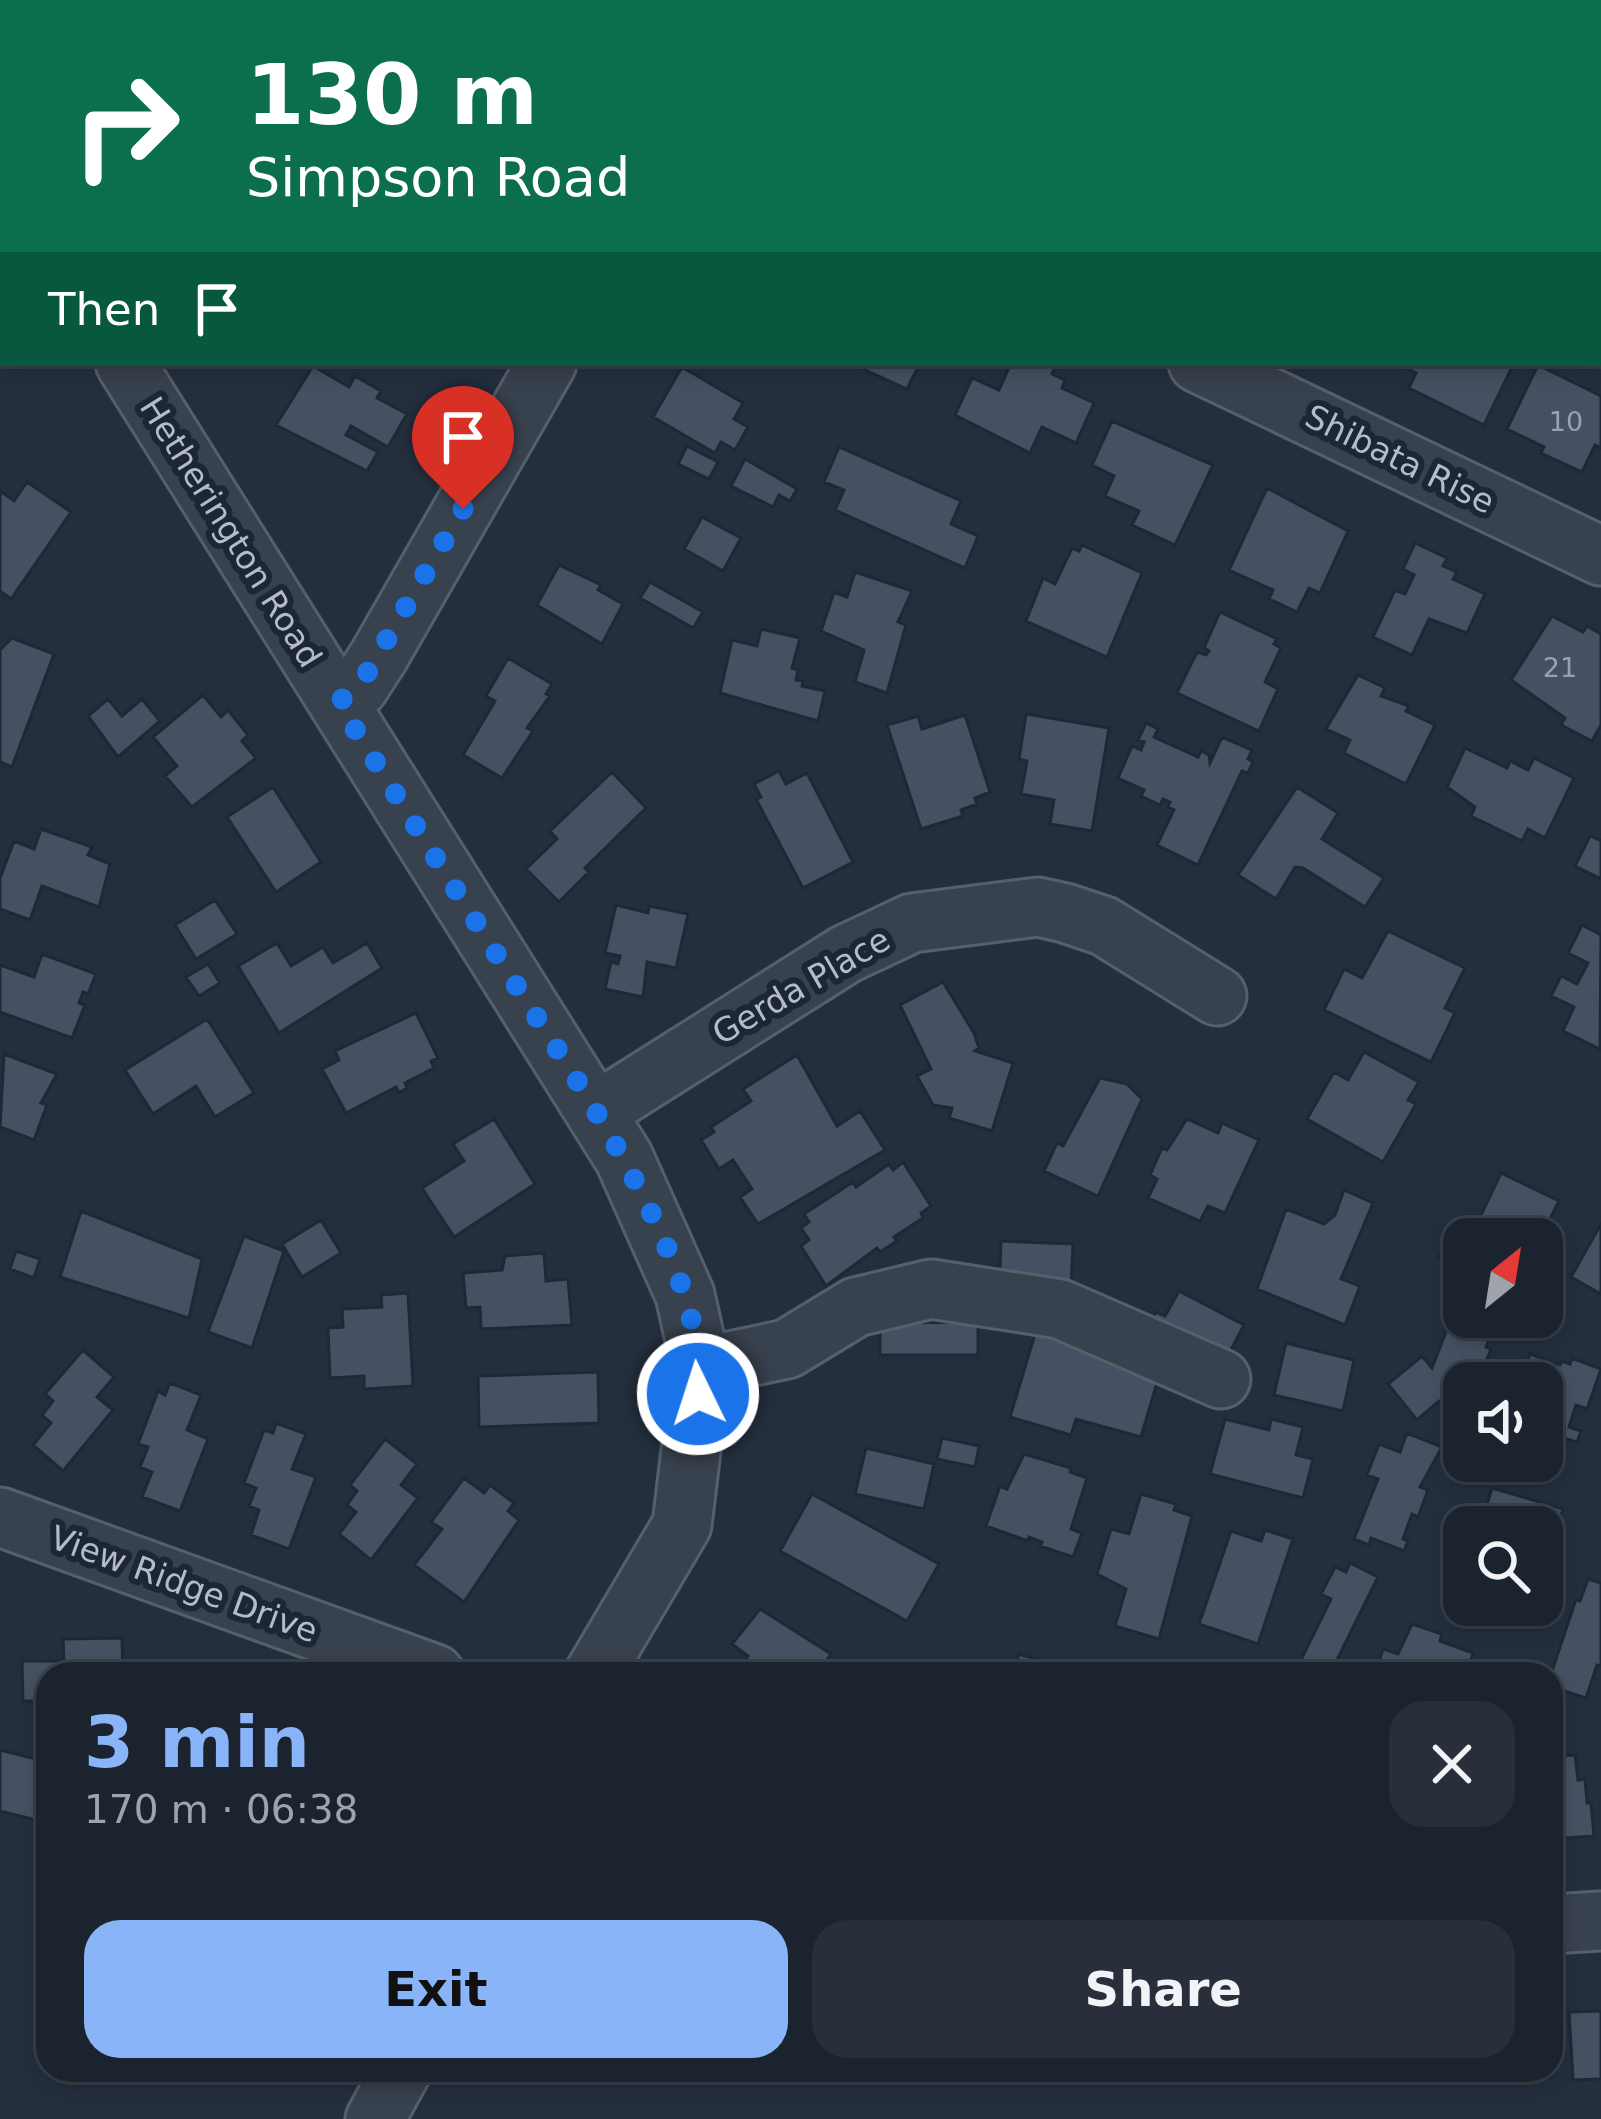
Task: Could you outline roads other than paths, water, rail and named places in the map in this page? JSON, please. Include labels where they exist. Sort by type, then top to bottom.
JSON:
[{"type":"street","name":"Hetherington Road","points":[[127,366],[624,1158],[685,1295],[701,1367],[682,1525],[601,1662]]},
{"type":"street","points":[[338,702],[359,687],[379,656],[545,366]]},
{"type":"street","name":"Shibata Rise","points":[[1204,366],[1601,556]]},
{"type":"street","name":"Gerda Place","points":[[596,1112],[846,954],[912,923],[976,911],[1052,910],[1104,926],[1217,996]]},
{"type":"street","points":[[701,1367],[788,1348],[856,1307],[932,1289],[1060,1309],[1221,1379]]},
{"type":"street","name":"View Ridge Drive","points":[[0,1517],[402,1662]]},
{"type":"street","points":[[1563,1923],[1601,1921]]},
{"type":"street","points":[[375,2119],[395,2082]]}]
